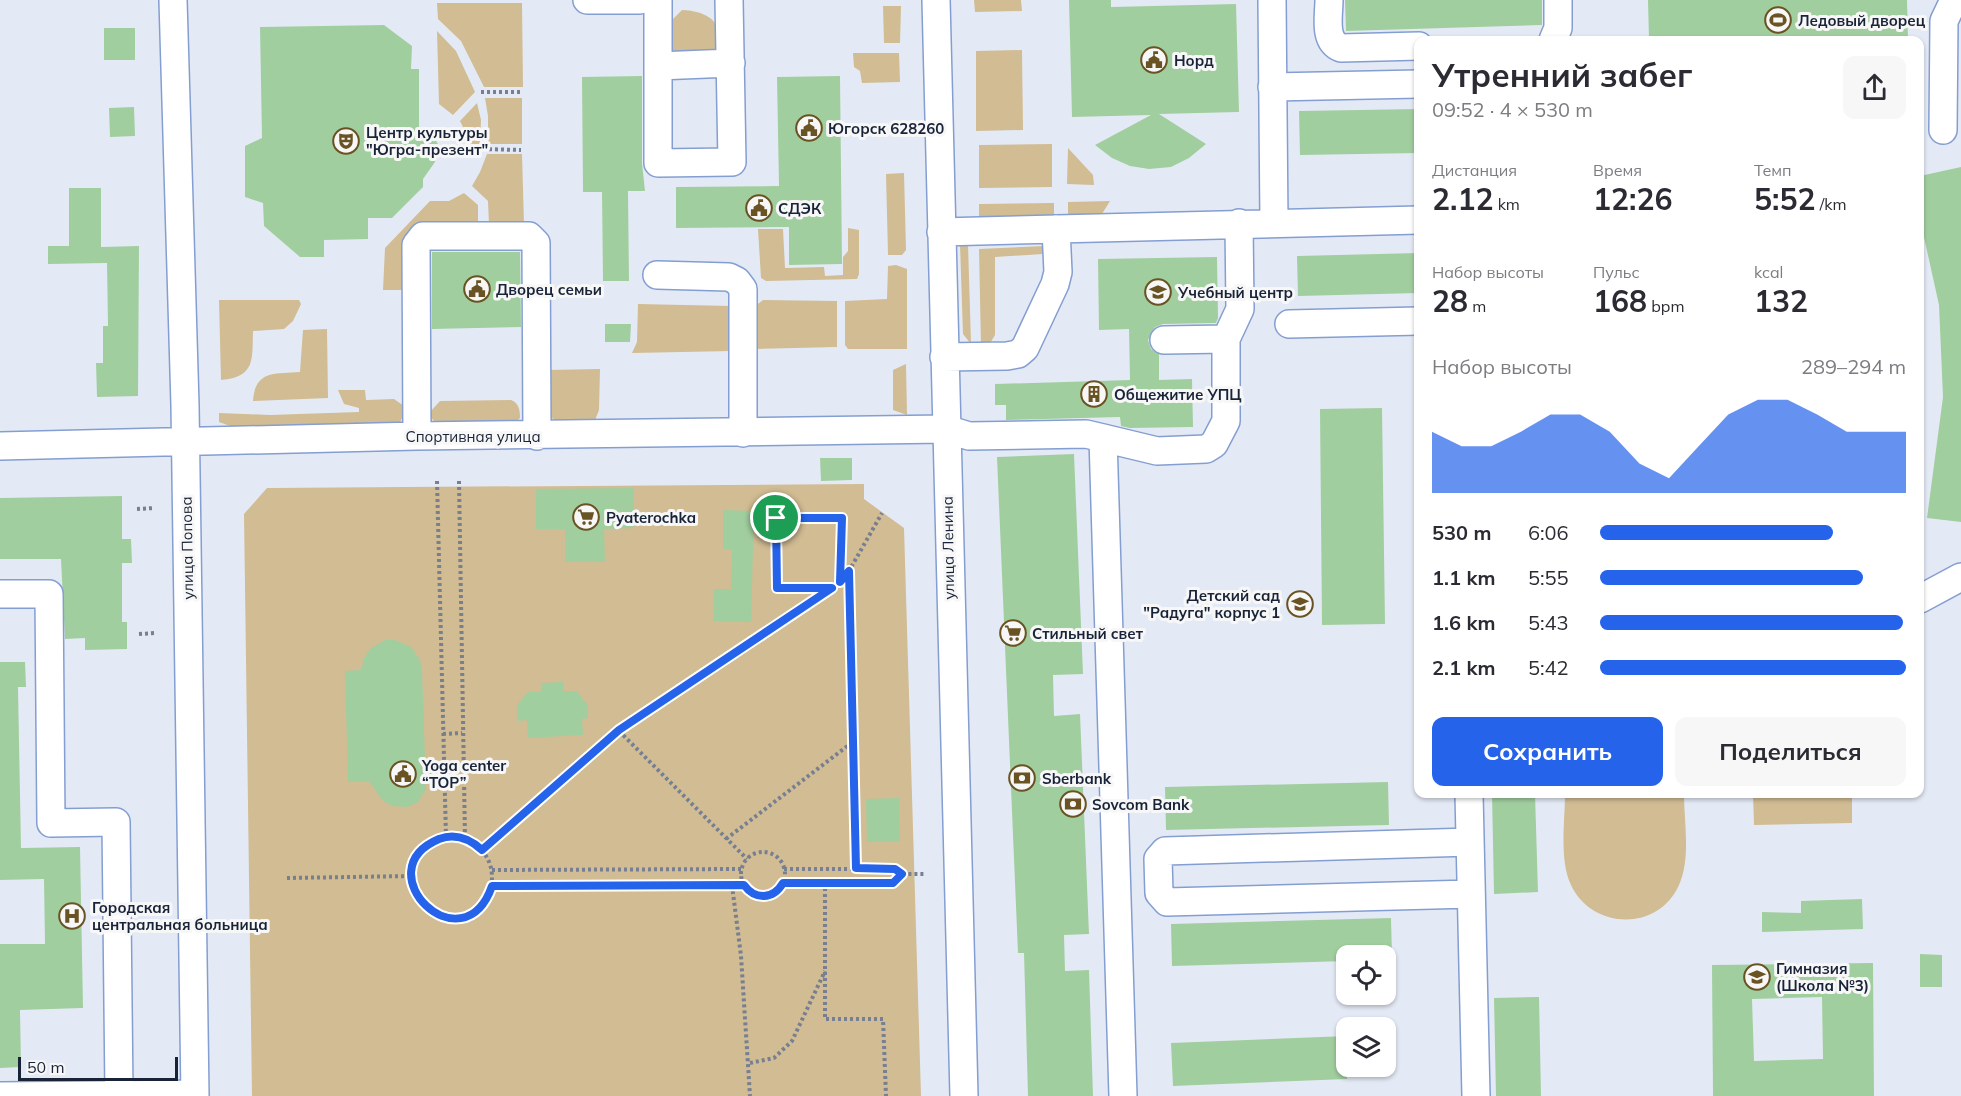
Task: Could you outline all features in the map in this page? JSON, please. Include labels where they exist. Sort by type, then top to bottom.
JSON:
[{"type":"street","name":"улица Попова","points":[[173,0],[185,441],[195,1095]]},
{"type":"street","points":[[587,0],[640,0]]},
{"type":"street","points":[[658,0],[658,163],[732,162],[729,0]]},
{"type":"street","name":"улица Ленина","points":[[936,0],[964,1096]]},
{"type":"street","points":[[1272,0],[1274,223]]},
{"type":"street","points":[[1329,0],[1330,39],[1335,46],[1341,48],[1414,46]]},
{"type":"street","points":[[1555,36],[1558,28],[1558,0]]},
{"type":"street","points":[[1941,130],[1944,21],[1954,0]]},
{"type":"street","points":[[658,66],[731,63]]},
{"type":"street","points":[[1272,87],[1414,84]]},
{"type":"street","points":[[941,232],[1414,220]]},
{"type":"street","points":[[1164,340],[1226,339],[1237,320],[1240,309],[1239,223]]},
{"type":"street","points":[[944,357],[1007,356],[1018,354],[1025,348],[1055,284],[1058,272],[1056,229]]},
{"type":"street","points":[[417,436],[416,245],[423,236],[529,236],[536,243],[537,436]]},
{"type":"street","points":[[657,275],[729,277],[737,281],[743,290],[743,433]]},
{"type":"street","points":[[1289,324],[1414,321]]},
{"type":"street","name":"Спортивная улица","points":[[0,446],[417,436],[946,429],[969,436],[1086,434],[1156,451],[1206,449],[1214,444],[1226,421],[1226,339]]},
{"type":"street","points":[[1102,438],[1123,1096]]},
{"type":"street","points":[[1924,597],[1961,577]]},
{"type":"street","points":[[0,594],[49,594],[51,823],[116,822],[119,1094]]},
{"type":"street","points":[[1469,798],[1476,1096]]},
{"type":"street","points":[[1470,842],[1165,851],[1158,859],[1159,893],[1167,902],[1471,894]]},
{"type":"street","points":[[0,1096],[195,1095]]},
{"type":"path","points":[[481,92],[520,92]]},
{"type":"path","points":[[483,149],[521,150]]},
{"type":"path","points":[[436,481],[446,837]]},
{"type":"path","points":[[459,481],[465,838]]},
{"type":"path","points":[[137,508],[154,508]]},
{"type":"path","points":[[482,850],[619,730],[840,582],[849,571],[882,513]]},
{"type":"path","points":[[832,588],[777,588],[776,518],[842,518],[840,582]]},
{"type":"path","points":[[849,571],[856,868]]},
{"type":"path","points":[[139,634],[156,633]]},
{"type":"path","points":[[619,730],[747,859]]},
{"type":"path","points":[[443,734],[462,733]]},
{"type":"path","points":[[726,839],[854,741]]},
{"type":"path","points":[[443,765],[463,765]]},
{"type":"path","points":[[446,837],[465,838],[482,850],[492,870],[492,886],[488,897],[473,912],[453,918],[442,917],[432,913],[416,897],[412,876],[419,855],[426,847],[446,837]]},
{"type":"path","points":[[759,853],[778,858],[784,869],[783,883],[774,893],[760,896],[744,885],[742,869],[747,859],[759,853]]},
{"type":"path","points":[[492,870],[742,869]]},
{"type":"path","points":[[784,869],[895,869],[902,874],[926,874]]},
{"type":"path","points":[[783,883],[893,883],[902,874]]},
{"type":"path","points":[[287,878],[412,876]]},
{"type":"path","points":[[825,882],[827,968],[825,1019],[883,1019],[886,1096]]},
{"type":"path","points":[[732,885],[741,956],[750,1096]]},
{"type":"path","points":[[492,886],[744,885]]},
{"type":"path","points":[[749,1064],[774,1058],[792,1041],[827,968]]},
{"type":"shaded area","points":[[974,0],[1021,0],[1022,11],[975,12]]},
{"type":"shaded area","points":[[437,3],[522,3],[523,87],[484,87],[461,41],[438,19]]},
{"type":"shaded area","points":[[883,6],[901,6],[900,43],[884,43]]},
{"type":"shaded area","points":[[682,10],[700,13],[713,20],[719,33],[715,51],[673,59],[664,36],[670,22]]},
{"type":"shaded area","points":[[437,31],[456,51],[475,92],[453,115],[439,104]]},
{"type":"shaded area","points":[[1022,50],[1023,130],[976,131],[976,51]]},
{"type":"shaded area","points":[[853,53],[899,53],[900,82],[862,83],[860,71],[854,67]]},
{"type":"shaded area","points":[[485,98],[522,98],[522,144],[488,144],[488,116]]},
{"type":"shaded area","points":[[477,103],[481,120],[480,144],[467,144],[467,135],[460,121]]},
{"type":"shaded area","points":[[1052,144],[1052,187],[979,188],[979,145]]},
{"type":"shaded area","points":[[1068,148],[1093,175],[1094,185],[1067,184]]},
{"type":"shaded area","points":[[487,154],[522,154],[524,225],[489,225],[488,201],[472,186]]},
{"type":"shaded area","points":[[904,173],[906,250],[902,255],[888,255],[886,174]]},
{"type":"shaded area","points":[[464,193],[478,205],[478,224],[418,225],[403,241],[403,290],[383,290],[385,248],[430,201],[449,201]]},
{"type":"shaded area","points":[[1110,201],[1102,214],[1068,217],[1068,202]]},
{"type":"shaded area","points":[[1054,203],[1054,218],[979,219],[979,204]]},
{"type":"shaded area","points":[[848,228],[859,230],[857,279],[766,281],[761,278],[758,229],[783,229],[785,268],[824,267],[825,276],[843,275],[843,257],[848,251]]},
{"type":"shaded area","points":[[960,244],[968,244],[971,344],[963,334]]},
{"type":"shaded area","points":[[1044,246],[1046,250],[1043,254],[995,257],[995,335],[989,345],[981,346],[979,249]]},
{"type":"shaded area","points":[[896,265],[907,269],[907,349],[848,349],[845,345],[845,301],[887,299],[888,266]]},
{"type":"shaded area","points":[[219,300],[299,300],[301,304],[293,321],[284,329],[253,331],[250,365],[241,375],[221,380]]},
{"type":"shaded area","points":[[763,300],[837,301],[837,347],[755,349],[754,307]]},
{"type":"shaded area","points":[[638,304],[732,306],[732,351],[632,353],[637,342]]},
{"type":"shaded area","points":[[327,329],[328,398],[253,401],[255,391],[262,379],[275,374],[300,372],[303,330]]},
{"type":"shaded area","points":[[906,364],[907,415],[893,410],[893,370]]},
{"type":"shaded area","points":[[600,369],[599,410],[594,423],[559,423],[546,414],[547,370]]},
{"type":"shaded area","points":[[338,390],[365,390],[366,400],[394,399],[404,406],[405,411],[399,425],[233,427],[219,422],[219,413],[270,415],[359,412],[359,408],[344,404]]},
{"type":"shaded area","points":[[511,400],[520,412],[520,418],[514,424],[438,424],[432,419],[430,412],[440,401]]},
{"type":"shaded area","points":[[864,484],[864,499],[904,528],[921,1096],[252,1096],[244,514],[267,488]]},
{"type":"shaded area","points":[[1565,798],[1684,798],[1686,840],[1683,875],[1669,900],[1656,911],[1641,918],[1625,920],[1609,917],[1594,911],[1581,900],[1567,875],[1564,840]]},
{"type":"shaded area","points":[[1753,798],[1852,798],[1852,823],[1754,825]]},
{"type":"building","name":"Норд","points":[[1069,0],[1111,0],[1111,7],[1236,4],[1239,112],[1159,114],[1206,144],[1189,158],[1171,167],[1149,169],[1130,166],[1112,158],[1095,145],[1151,115],[1072,117]]},
{"type":"building","points":[[1345,0],[1542,0],[1542,25],[1346,31]]},
{"type":"building","name":"Ледовый дворец","points":[[1648,0],[1907,0],[1908,36],[1649,36]]},
{"type":"building","name":"Центр культуры \"Югра-презент\"","points":[[384,25],[412,46],[411,69],[419,69],[419,130],[434,138],[438,144],[435,162],[423,179],[423,187],[392,218],[368,218],[368,239],[324,240],[324,257],[300,257],[264,226],[263,203],[245,197],[245,146],[262,138],[260,27]]},
{"type":"building","points":[[104,28],[135,28],[135,60],[104,60]]},
{"type":"building","points":[[642,76],[642,163],[645,191],[628,191],[629,281],[603,281],[602,192],[583,192],[582,77]]},
{"type":"building","name":"Югорск 628260","points":[[840,76],[842,264],[789,265],[789,227],[676,228],[676,187],[779,186],[777,77]]},
{"type":"building","points":[[134,107],[135,136],[110,137],[109,108]]},
{"type":"building","points":[[1414,109],[1414,153],[1300,155],[1299,111]]},
{"type":"building","points":[[1961,167],[1961,522],[1927,518],[1943,397],[1939,305],[1924,237],[1924,175]]},
{"type":"building","points":[[69,188],[101,188],[101,247],[139,246],[138,396],[97,397],[96,363],[103,363],[103,326],[108,326],[107,263],[48,264],[48,246],[69,246]]},
{"type":"building","name":"Дворец семьи","points":[[432,252],[520,252],[521,327],[432,329]]},
{"type":"building","points":[[1414,253],[1414,293],[1298,296],[1297,256]]},
{"type":"building","points":[[1217,257],[1218,318],[1216,323],[1163,324],[1155,327],[1148,340],[1151,349],[1159,354],[1159,380],[1192,379],[1193,427],[1130,428],[1121,426],[1120,417],[1006,420],[1006,405],[995,405],[995,384],[1130,380],[1129,329],[1099,330],[1098,259]]},
{"type":"building","points":[[605,324],[631,324],[630,342],[605,342]]},
{"type":"building","points":[[1382,408],[1385,624],[1322,625],[1320,409]]},
{"type":"building","points":[[1074,454],[1083,674],[1053,675],[1054,716],[1080,714],[1089,934],[1064,935],[1065,971],[1089,970],[1093,1096],[1028,1096],[1024,953],[1018,953],[997,457]]},
{"type":"building","points":[[820,458],[852,458],[852,480],[821,481]]},
{"type":"building","points":[[633,488],[634,528],[604,529],[605,562],[565,562],[565,529],[536,529],[536,489]]},
{"type":"building","points":[[122,496],[122,539],[131,539],[132,563],[122,563],[122,622],[127,622],[127,649],[85,650],[85,638],[65,639],[61,559],[0,559],[0,498]]},
{"type":"building","points":[[723,510],[754,511],[751,622],[713,621],[714,589],[731,589],[732,549],[723,549]]},
{"type":"building","points":[[385,640],[395,640],[411,647],[420,660],[422,670],[426,789],[418,802],[407,807],[392,806],[382,800],[369,781],[348,782],[345,671],[361,670],[364,658],[370,649]]},
{"type":"building","points":[[0,662],[25,662],[26,687],[18,687],[21,848],[80,847],[83,1008],[20,1010],[21,1067],[0,1068],[0,944],[45,944],[44,879],[0,880]]},
{"type":"building","points":[[563,682],[564,691],[576,691],[588,705],[588,718],[582,719],[583,735],[528,738],[527,720],[518,721],[517,705],[528,692],[541,692],[541,683]]},
{"type":"building","points":[[1388,782],[1389,825],[1166,830],[1165,787]]},
{"type":"building","points":[[899,798],[900,841],[867,842],[866,799]]},
{"type":"building","points":[[1492,798],[1535,798],[1538,892],[1494,894]]},
{"type":"building","points":[[1862,899],[1863,929],[1762,932],[1762,912],[1801,913],[1801,901]]},
{"type":"building","points":[[1391,918],[1392,945],[1336,945],[1336,961],[1172,966],[1171,924]]},
{"type":"building","points":[[1920,954],[1942,955],[1942,987],[1920,987]]},
{"type":"building","points":[[1873,963],[1874,1096],[1713,1096],[1712,965]],"holes":[[[1822,997],[1823,1059],[1754,1061],[1752,999]]]},
{"type":"building","points":[[1539,997],[1541,1096],[1496,1096],[1494,998]]},
{"type":"building","points":[[1336,1036],[1336,1077],[1347,1077],[1347,1079],[1173,1086],[1171,1043]]},
{"type":"place","name":"Ледовый дворец","points":[[1778,20]]},
{"type":"place","name":"Норд","points":[[1154,60]]},
{"type":"place","name":"Югорск 628260","points":[[809,128]]},
{"type":"place","name":"Центр культуры \"Югра-презент\"","points":[[346,141]]},
{"type":"place","name":"СДЭК","points":[[759,208]]},
{"type":"place","name":"Дворец семьи","points":[[477,289]]},
{"type":"place","name":"Учебный центр","points":[[1158,292]]},
{"type":"place","name":"Общежитие УПЦ","points":[[1094,394]]},
{"type":"place","name":"Pyaterochka","points":[[586,517]]},
{"type":"place","name":"Детский сад \"Радуга\" корпус 1","points":[[1300,604]]},
{"type":"place","name":"Стильный свет","points":[[1013,633]]},
{"type":"place","name":"Yoga center “TOP”","points":[[403,774]]},
{"type":"place","name":"Sberbank","points":[[1022,778]]},
{"type":"place","name":"Sovcom Bank","points":[[1073,804]]},
{"type":"place","name":"Городская центральная больница","points":[[72,916]]},
{"type":"place","name":"Гимназия (Школа №3)","points":[[1757,977]]},
{"type":"route","points":[[776,518],[842,518],[840,582],[849,571],[856,868],[895,869],[902,874],[898,881],[893,883],[783,883],[780,889],[767,896],[754,894],[744,885],[492,886],[482,905],[463,916],[442,917],[423,906],[416,897],[412,876],[414,865],[426,847],[446,837],[465,838],[482,850],[619,730],[785,622],[832,588],[777,588],[776,518]]}]
